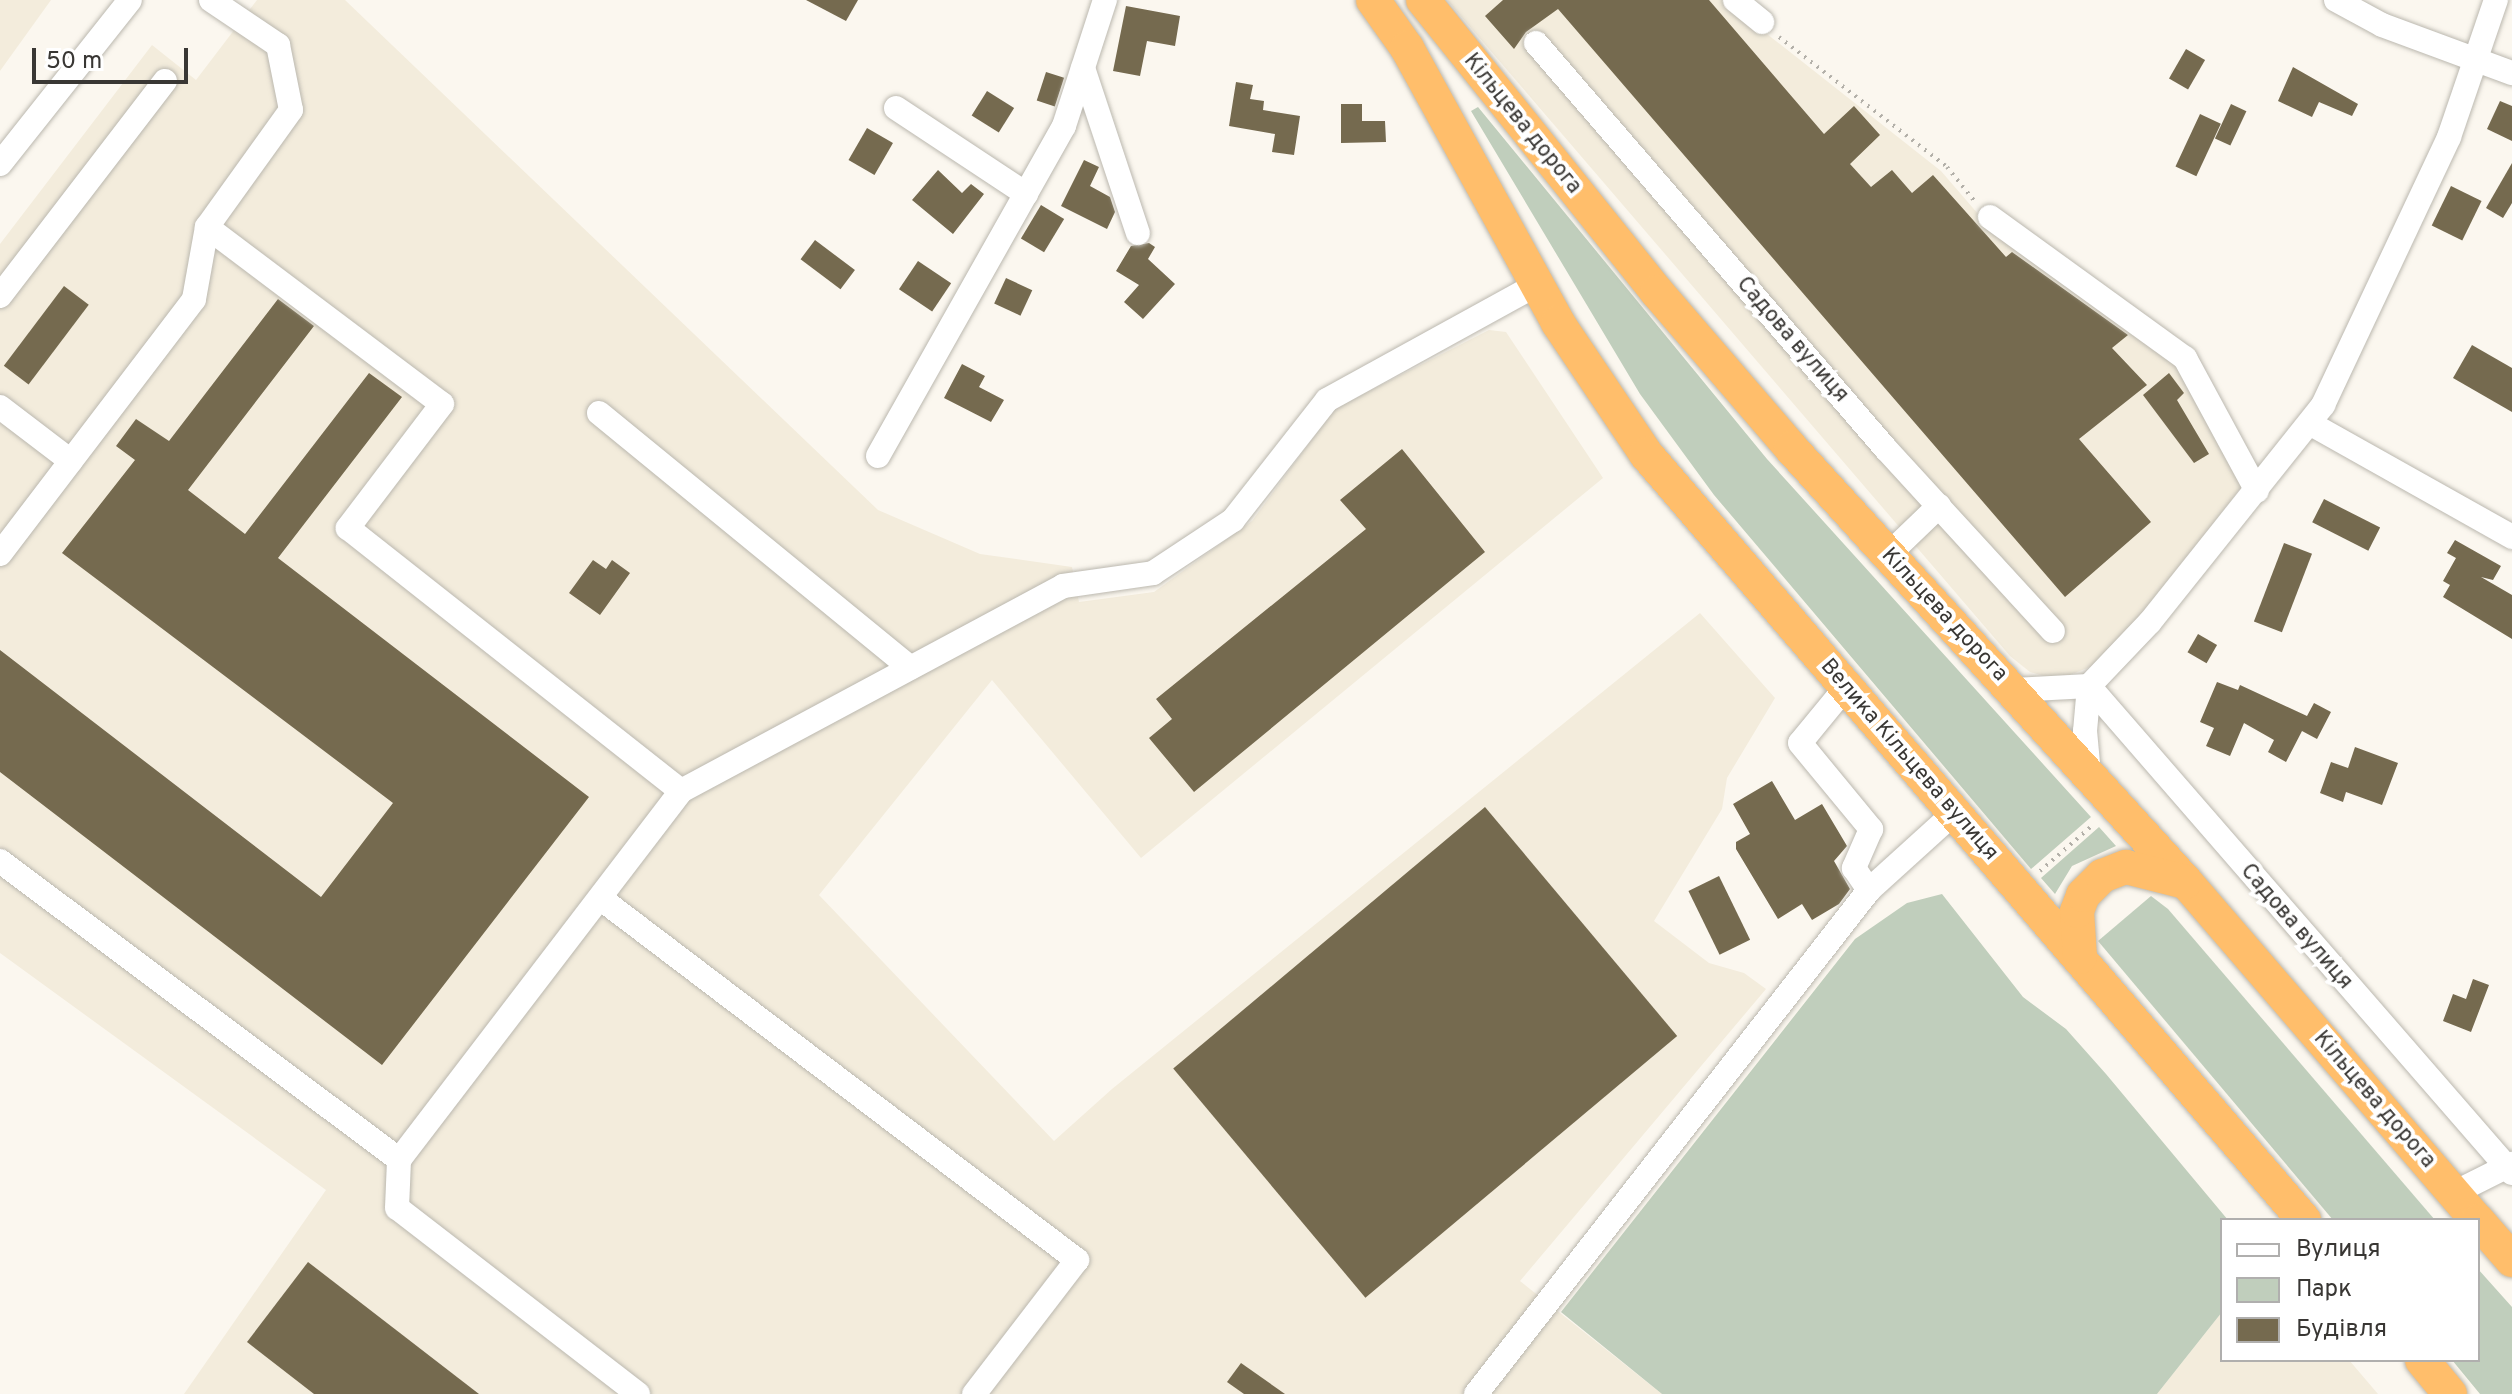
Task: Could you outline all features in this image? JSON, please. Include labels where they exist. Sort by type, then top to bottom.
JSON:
[{"type":"highway","points":[[1373,0],[1428,84],[1536,285]]},
{"type":"highway","name":"Кільцева дорога","points":[[1423,0],[1657,292],[1888,555],[2186,882],[2476,1218]]},
{"type":"highway","name":"Велика Кільцева вулиця","points":[[1536,285],[1646,454],[2302,1218]]},
{"type":"highway","points":[[2080,957],[2077,911],[2083,895],[2102,876],[2126,867],[2186,882]]},
{"type":"highway","name":"Кільцева дорога","points":[[2480,1222],[2512,1260]]},
{"type":"highway","points":[[2424,1362],[2450,1394]]},
{"type":"street","points":[[0,164],[130,0]]},
{"type":"street","points":[[0,554],[194,299],[207,227],[291,110],[278,45],[211,0]]},
{"type":"street","points":[[878,456],[1064,126],[1105,0]]},
{"type":"street","points":[[1735,0],[1762,22]]},
{"type":"street","points":[[2336,0],[2382,25],[2512,73]]},
{"type":"street","points":[[2089,774],[2085,731],[2089,686],[2150,622],[2311,424],[2339,374],[2437,162],[2479,59],[2496,0]]},
{"type":"street","name":"Садова вулиця","points":[[1536,43],[1939,506],[2053,631]]},
{"type":"street","points":[[1083,68],[1138,233]]},
{"type":"street","points":[[0,296],[165,81]]},
{"type":"street","points":[[896,108],[1026,194]]},
{"type":"street","points":[[1990,217],[2185,358],[2257,491]]},
{"type":"street","points":[[207,227],[442,404],[348,528],[681,791]]},
{"type":"street","points":[[638,1394],[397,1208],[399,1160],[681,791],[1063,586],[1153,573],[1233,520],[1327,400],[1536,285]]},
{"type":"street","points":[[0,407],[71,461]]},
{"type":"street","points":[[599,413],[910,668]]},
{"type":"street","points":[[2311,424],[2512,537]]},
{"type":"street","points":[[1888,555],[1939,506]]},
{"type":"street","points":[[2014,690],[2089,686]]},
{"type":"street","name":"Садова вулиця","points":[[2089,686],[2510,1168],[2454,1193]]},
{"type":"street","points":[[1846,687],[1800,743],[1871,829],[1854,868],[1869,890]]},
{"type":"street","points":[[1476,1394],[1869,890],[1955,812]]},
{"type":"street","points":[[0,861],[399,1160]]},
{"type":"street","points":[[600,898],[1077,1260],[974,1394]]},
{"type":"path","points":[[1762,22],[1947,167],[1990,217]]},
{"type":"path","points":[[2038,873],[2093,825]]},
{"type":"shaded area","points":[[0,0],[51,0],[0,71]]},
{"type":"shaded area","points":[[257,0],[345,0],[878,510],[980,554],[1072,567],[1079,602],[1154,592],[1252,521],[1334,409],[1489,330],[1506,332],[1603,478],[1141,858],[992,680],[819,895],[1054,1141],[1112,1089],[1700,613],[1775,698],[1727,778],[1722,809],[1654,921],[1709,963],[1744,973],[1766,989],[1520,1281],[1662,1394],[184,1394],[326,1190],[0,953],[0,244],[152,45],[196,80]]},
{"type":"shaded area","points":[[1447,0],[1724,0],[1941,171],[1979,215],[2180,365],[2246,481],[2128,633],[2095,665],[2057,680],[2030,672],[2010,656]]},
{"type":"shaded area","points":[[2220,1315],[2220,1362],[2351,1362],[2378,1394],[2157,1394]]},
{"type":"green space","points":[[1478,107],[1767,459],[2091,817],[2031,869],[1714,495],[1640,394],[1471,111]]},
{"type":"green space","points":[[2099,827],[2116,846],[2072,866],[2055,894],[2041,878]]},
{"type":"green space","points":[[1942,894],[2023,997],[2066,1029],[2226,1218],[2220,1218],[2220,1315],[2157,1394],[1662,1394],[1561,1312],[1855,939],[1907,903]]},
{"type":"green space","points":[[2151,896],[2168,909],[2433,1218],[2331,1218],[2098,941]]},
{"type":"green space","points":[[2480,1271],[2512,1307],[2512,1394],[2480,1394],[2454,1362],[2480,1362]]},
{"type":"building","points":[[806,0],[858,0],[846,21]]},
{"type":"building","points":[[1503,0],[1709,0],[1824,134],[1854,106],[1880,135],[1850,164],[1871,187],[1892,170],[1912,193],[1933,175],[2006,257],[2012,252],[2128,335],[2112,348],[2147,385],[2079,439],[2151,522],[2065,597],[1558,9],[1526,32],[1514,49],[1485,16]]},
{"type":"building","points":[[1126,6],[1180,16],[1175,46],[1147,41],[1140,76],[1113,71]]},
{"type":"building","points":[[2186,49],[2205,60],[2188,89],[2169,78]]},
{"type":"building","points":[[2293,67],[2358,104],[2352,116],[2319,102],[2312,117],[2278,101]]},
{"type":"building","points":[[1046,72],[1064,78],[1055,106],[1037,101]]},
{"type":"building","points":[[1236,82],[1253,85],[1250,99],[1264,101],[1263,110],[1300,116],[1294,155],[1272,152],[1275,134],[1229,126]]},
{"type":"building","points":[[987,91],[1014,108],[999,133],[972,116]]},
{"type":"building","points":[[2500,101],[2512,106],[2512,141],[2487,129]]},
{"type":"building","points":[[1341,104],[1362,104],[1362,121],[1385,121],[1386,142],[1341,143]]},
{"type":"building","points":[[2231,104],[2246,111],[2230,146],[2215,138]]},
{"type":"building","points":[[2200,114],[2221,124],[2196,176],[2175,167]]},
{"type":"building","points":[[867,128],[893,143],[874,175],[848,160]]},
{"type":"building","points":[[1084,160],[1099,167],[1090,186],[1110,197],[1115,212],[1107,229],[1061,206]]},
{"type":"building","points":[[2512,163],[2512,203],[2503,218],[2486,208]]},
{"type":"building","points":[[938,170],[962,193],[971,184],[984,194],[953,234],[912,200]]},
{"type":"building","points":[[2451,186],[2482,201],[2462,240],[2432,226]]},
{"type":"building","points":[[1041,205],[1064,219],[1044,252],[1021,238]]},
{"type":"building","points":[[815,240],[855,270],[840,289],[801,259]]},
{"type":"building","points":[[1149,243],[1155,247],[1148,259],[1175,284],[1143,319],[1124,302],[1139,285],[1116,271],[1131,246]]},
{"type":"building","points":[[918,261],[951,283],[932,312],[899,289]]},
{"type":"building","points":[[1006,278],[1032,290],[1020,316],[994,303]]},
{"type":"building","points":[[64,286],[89,305],[29,385],[4,366]]},
{"type":"building","points":[[278,299],[314,326],[188,490],[245,534],[369,373],[402,397],[278,558],[589,797],[382,1065],[0,772],[0,650],[321,897],[393,803],[62,553],[135,460],[116,446],[136,419],[169,441]]},
{"type":"building","points":[[2472,345],[2512,368],[2512,412],[2453,378]]},
{"type":"building","points":[[962,364],[985,376],[979,387],[1004,400],[991,422],[944,398]]},
{"type":"building","points":[[2169,373],[2184,393],[2177,400],[2209,454],[2194,463],[2143,395]]},
{"type":"building","points":[[1402,449],[1485,552],[1194,792],[1149,738],[1172,719],[1156,699],[1366,529],[1340,500]]},
{"type":"building","points":[[2324,499],[2380,528],[2368,551],[2312,522]]},
{"type":"building","points":[[2455,540],[2501,566],[2493,580],[2481,577],[2512,595],[2512,639],[2443,597],[2450,585],[2443,581],[2456,558],[2447,553]]},
{"type":"building","points":[[2284,543],[2312,554],[2282,632],[2254,621]]},
{"type":"building","points":[[593,560],[606,569],[612,560],[630,573],[600,615],[569,593]]},
{"type":"building","points":[[2198,634],[2217,645],[2207,663],[2188,652]]},
{"type":"building","points":[[2217,682],[2238,690],[2240,685],[2307,716],[2314,703],[2331,712],[2317,739],[2302,731],[2286,762],[2268,752],[2274,740],[2244,723],[2230,756],[2206,746],[2214,728],[2200,722]]},
{"type":"building","points":[[2355,747],[2398,763],[2382,805],[2346,792],[2343,802],[2320,793],[2331,762],[2348,768]]},
{"type":"building","points":[[1772,781],[1795,820],[1822,804],[1847,846],[1834,861],[1850,889],[1839,904],[1812,920],[1802,904],[1778,919],[1736,849],[1736,842],[1750,834],[1733,804]]},
{"type":"building","points":[[1485,807],[1677,1036],[1365,1298],[1173,1069]]},
{"type":"building","points":[[1719,876],[1750,940],[1720,955],[1688,891]]},
{"type":"building","points":[[2473,979],[2489,985],[2471,1032],[2443,1021],[2453,994],[2466,999]]},
{"type":"building","points":[[308,1262],[479,1394],[314,1394],[247,1342]]},
{"type":"building","points":[[1241,1363],[1285,1394],[1244,1394],[1227,1382]]}]
